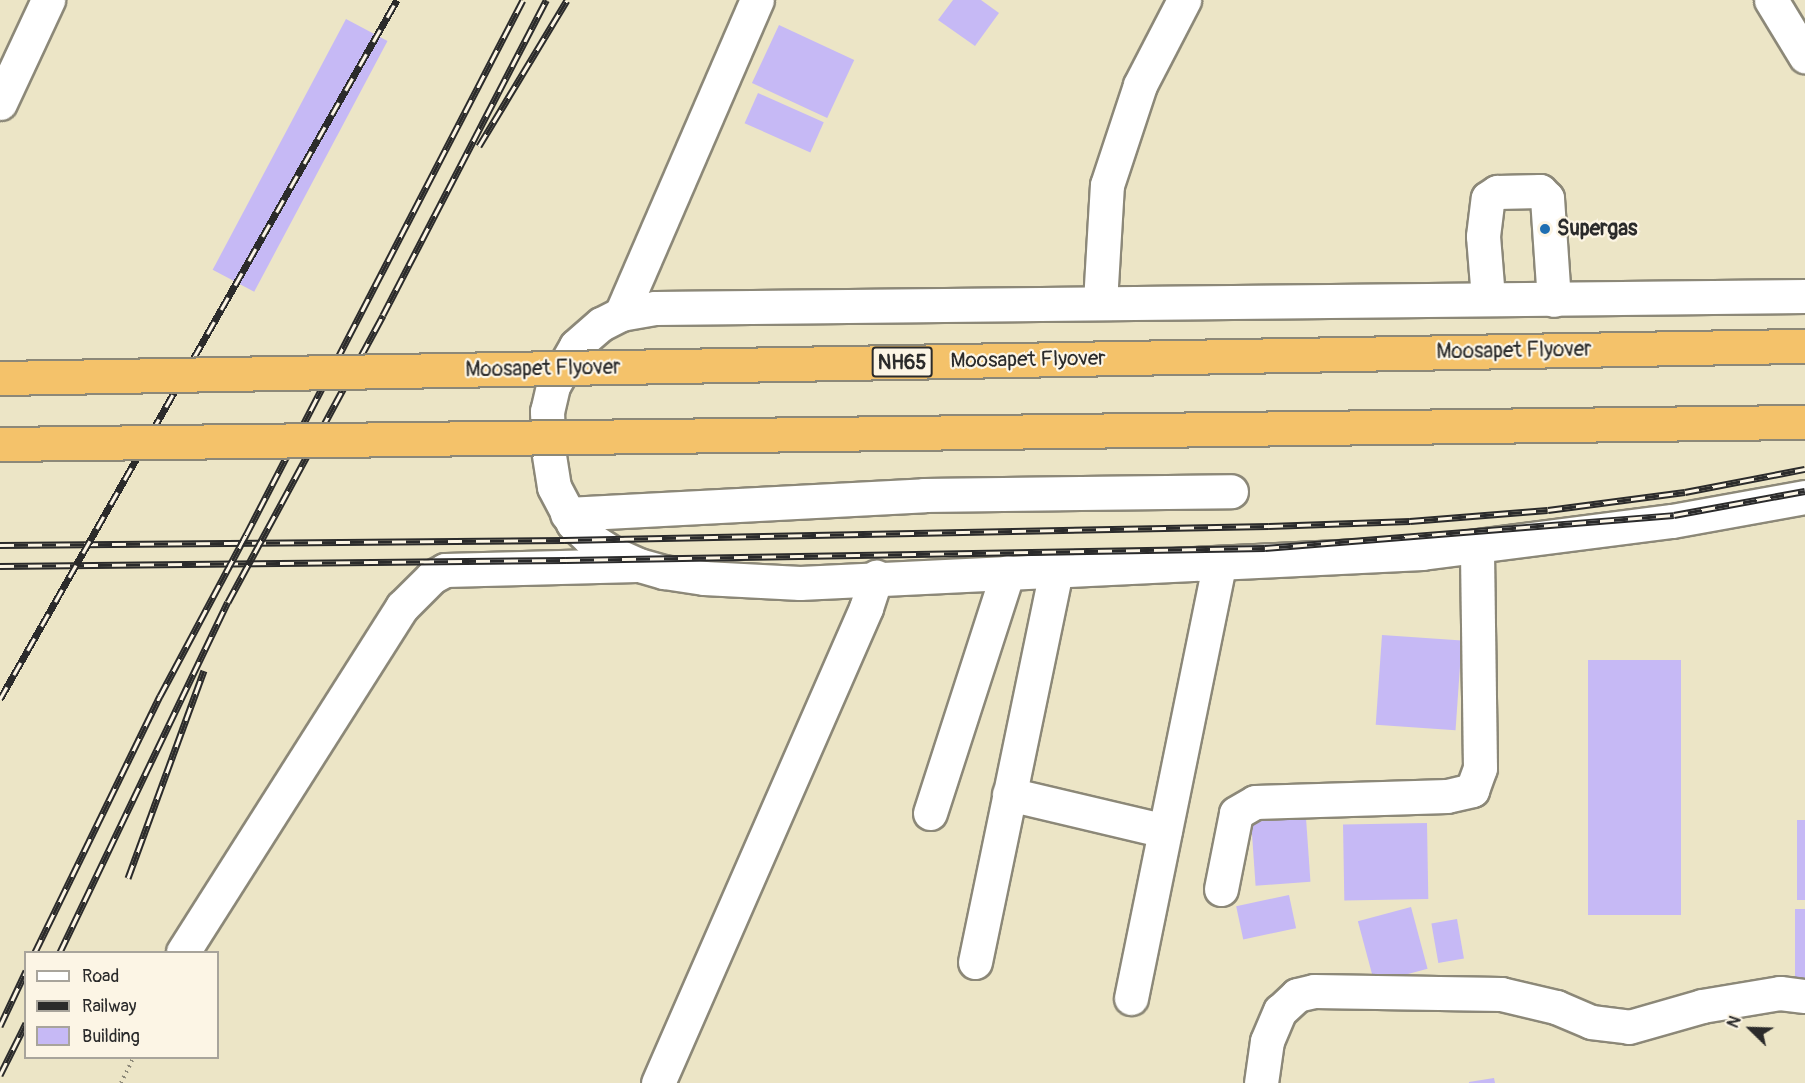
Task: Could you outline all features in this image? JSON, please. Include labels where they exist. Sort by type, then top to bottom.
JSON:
[{"type":"highway","name":"Moosapet Flyover","points":[[0,378],[1805,346]]},
{"type":"highway","points":[[0,444],[1805,422]]},
{"type":"street","points":[[0,102],[48,0]]},
{"type":"street","points":[[621,314],[757,0]]},
{"type":"street","points":[[1100,302],[1107,185],[1140,86],[1184,0]]},
{"type":"street","points":[[1771,0],[1805,56]]},
{"type":"street","points":[[1488,298],[1483,236],[1488,198],[1497,192],[1540,191],[1547,198],[1554,300]]},
{"type":"street","points":[[1805,296],[655,308],[621,314],[601,324],[576,346],[553,386],[547,411],[548,449],[554,487],[567,514],[589,538],[639,565],[664,572],[704,578],[800,583],[876,577],[1219,564],[1422,553],[1672,521],[1805,497]]},
{"type":"street","points":[[567,514],[924,495],[1231,491]]},
{"type":"street","points":[[1221,889],[1236,813],[1255,802],[1447,796],[1472,790],[1480,768],[1478,546]]},
{"type":"street","points":[[1131,998],[1219,564]]},
{"type":"street","points":[[184,951],[402,607],[432,577],[445,570],[639,565]]},
{"type":"street","points":[[975,962],[1056,570]]},
{"type":"street","points":[[930,813],[1008,572]]},
{"type":"street","points":[[658,1083],[862,618],[876,577]]},
{"type":"street","points":[[1009,794],[1165,831]]},
{"type":"street","points":[[1261,1083],[1267,1041],[1280,1011],[1297,996],[1314,991],[1501,994],[1556,1007],[1590,1022],[1629,1027],[1702,1006],[1736,1000],[1780,993],[1805,996]]},
{"type":"path","points":[[121,1083],[133,1059]]},
{"type":"building","points":[[953,0],[981,0],[999,13],[975,46],[938,20]]},
{"type":"building","points":[[346,19],[387,41],[254,292],[213,270]]},
{"type":"building","points":[[779,25],[854,60],[827,118],[752,83]]},
{"type":"building","points":[[758,93],[824,122],[810,152],[745,123]]},
{"type":"building","points":[[1382,635],[1462,641],[1456,730],[1376,725]]},
{"type":"building","points":[[1588,660],[1681,660],[1681,915],[1588,915]]},
{"type":"building","points":[[1306,818],[1310,882],[1256,886],[1251,822]]},
{"type":"building","points":[[1797,820],[1805,820],[1805,900],[1797,900]]},
{"type":"building","points":[[1427,823],[1428,899],[1344,900],[1343,824]]},
{"type":"building","points":[[1289,895],[1296,928],[1243,939],[1236,906]]},
{"type":"building","points":[[1411,907],[1428,969],[1374,983],[1358,921]]},
{"type":"building","points":[[1795,909],[1805,909],[1805,987],[1795,987]]},
{"type":"building","points":[[1457,919],[1464,958],[1438,963],[1431,924]]},
{"type":"building","points":[[1494,1078],[1495,1083],[1469,1083],[1469,1082]]},
{"type":"railway","points":[[0,699],[397,0]]},
{"type":"railway","points":[[35,951],[160,696],[246,535],[523,0]]},
{"type":"railway","points":[[60,951],[228,602],[383,315],[546,0]]},
{"type":"railway","points":[[479,146],[567,0]]},
{"type":"railway","points":[[0,545],[564,540],[1269,526],[1410,521],[1548,510],[1685,492],[1805,469]]},
{"type":"railway","points":[[0,566],[566,560],[1265,548],[1674,515],[1805,491]]},
{"type":"railway","points":[[128,878],[204,670]]},
{"type":"railway","points":[[0,1026],[24,975]]},
{"type":"railway","points":[[0,1075],[24,1027]]},
{"type":"place","name":"Supergas","points":[[1545,229]]}]
